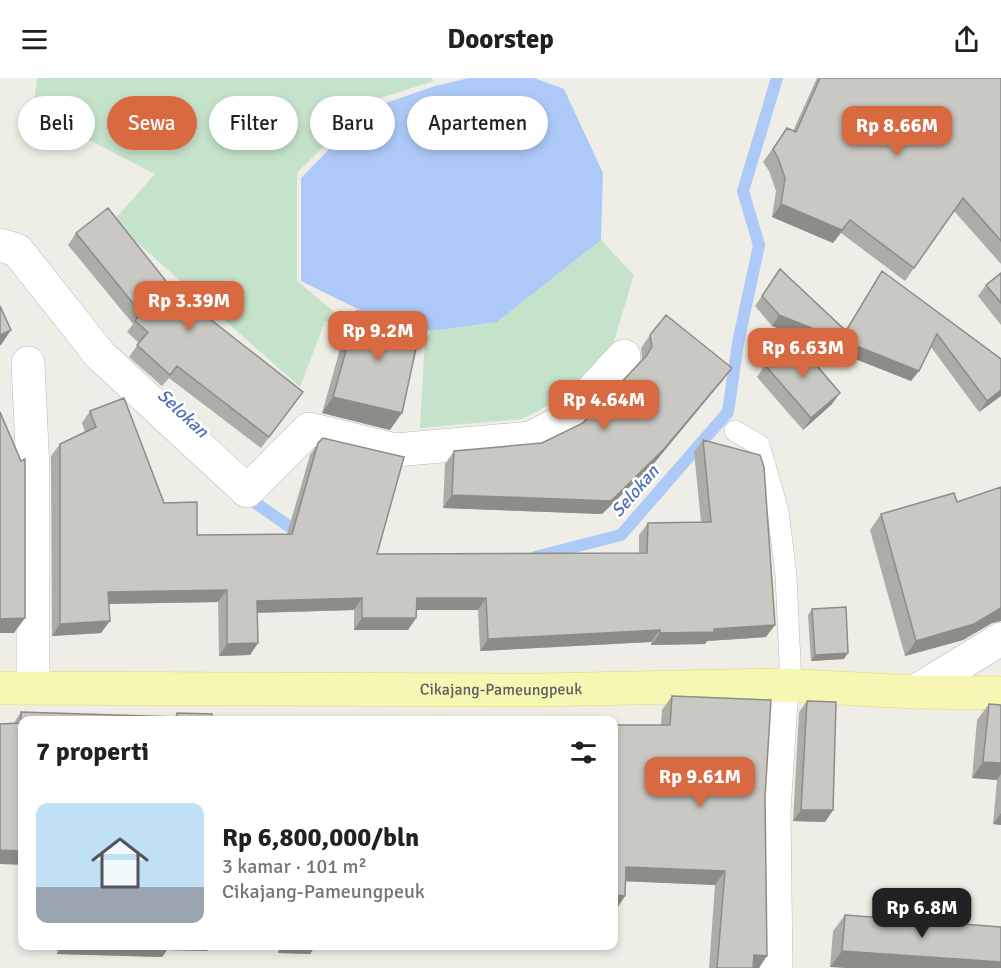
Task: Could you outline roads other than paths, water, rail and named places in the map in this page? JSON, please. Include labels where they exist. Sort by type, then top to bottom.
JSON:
[{"type":"main road","name":"Cikajang-Pameungpeuk","points":[[0,687],[539,690],[787,685],[914,692],[1001,693]]},
{"type":"street","points":[[0,245],[17,250],[100,354],[246,491],[309,429],[395,450],[531,438],[565,420],[624,356]]},
{"type":"street","points":[[28,363],[33,470],[33,687]]},
{"type":"street","points":[[914,692],[1001,639]]},
{"type":"street","points":[[776,968],[774,811],[787,685]]},
{"type":"lane","points":[[735,431],[759,445],[778,511],[786,575],[787,685]]},
{"type":"water","points":[[469,78],[534,78],[564,89],[603,173],[601,240],[497,322],[431,331],[376,318],[301,281],[301,178],[329,150],[395,150],[395,100],[435,86]]},
{"type":"waterway","name":"Selokan","points":[[535,557],[621,535],[728,412],[738,343],[759,245],[743,191],[777,78]]},
{"type":"waterway","name":"Selokan","points":[[244,495],[303,536]]}]
